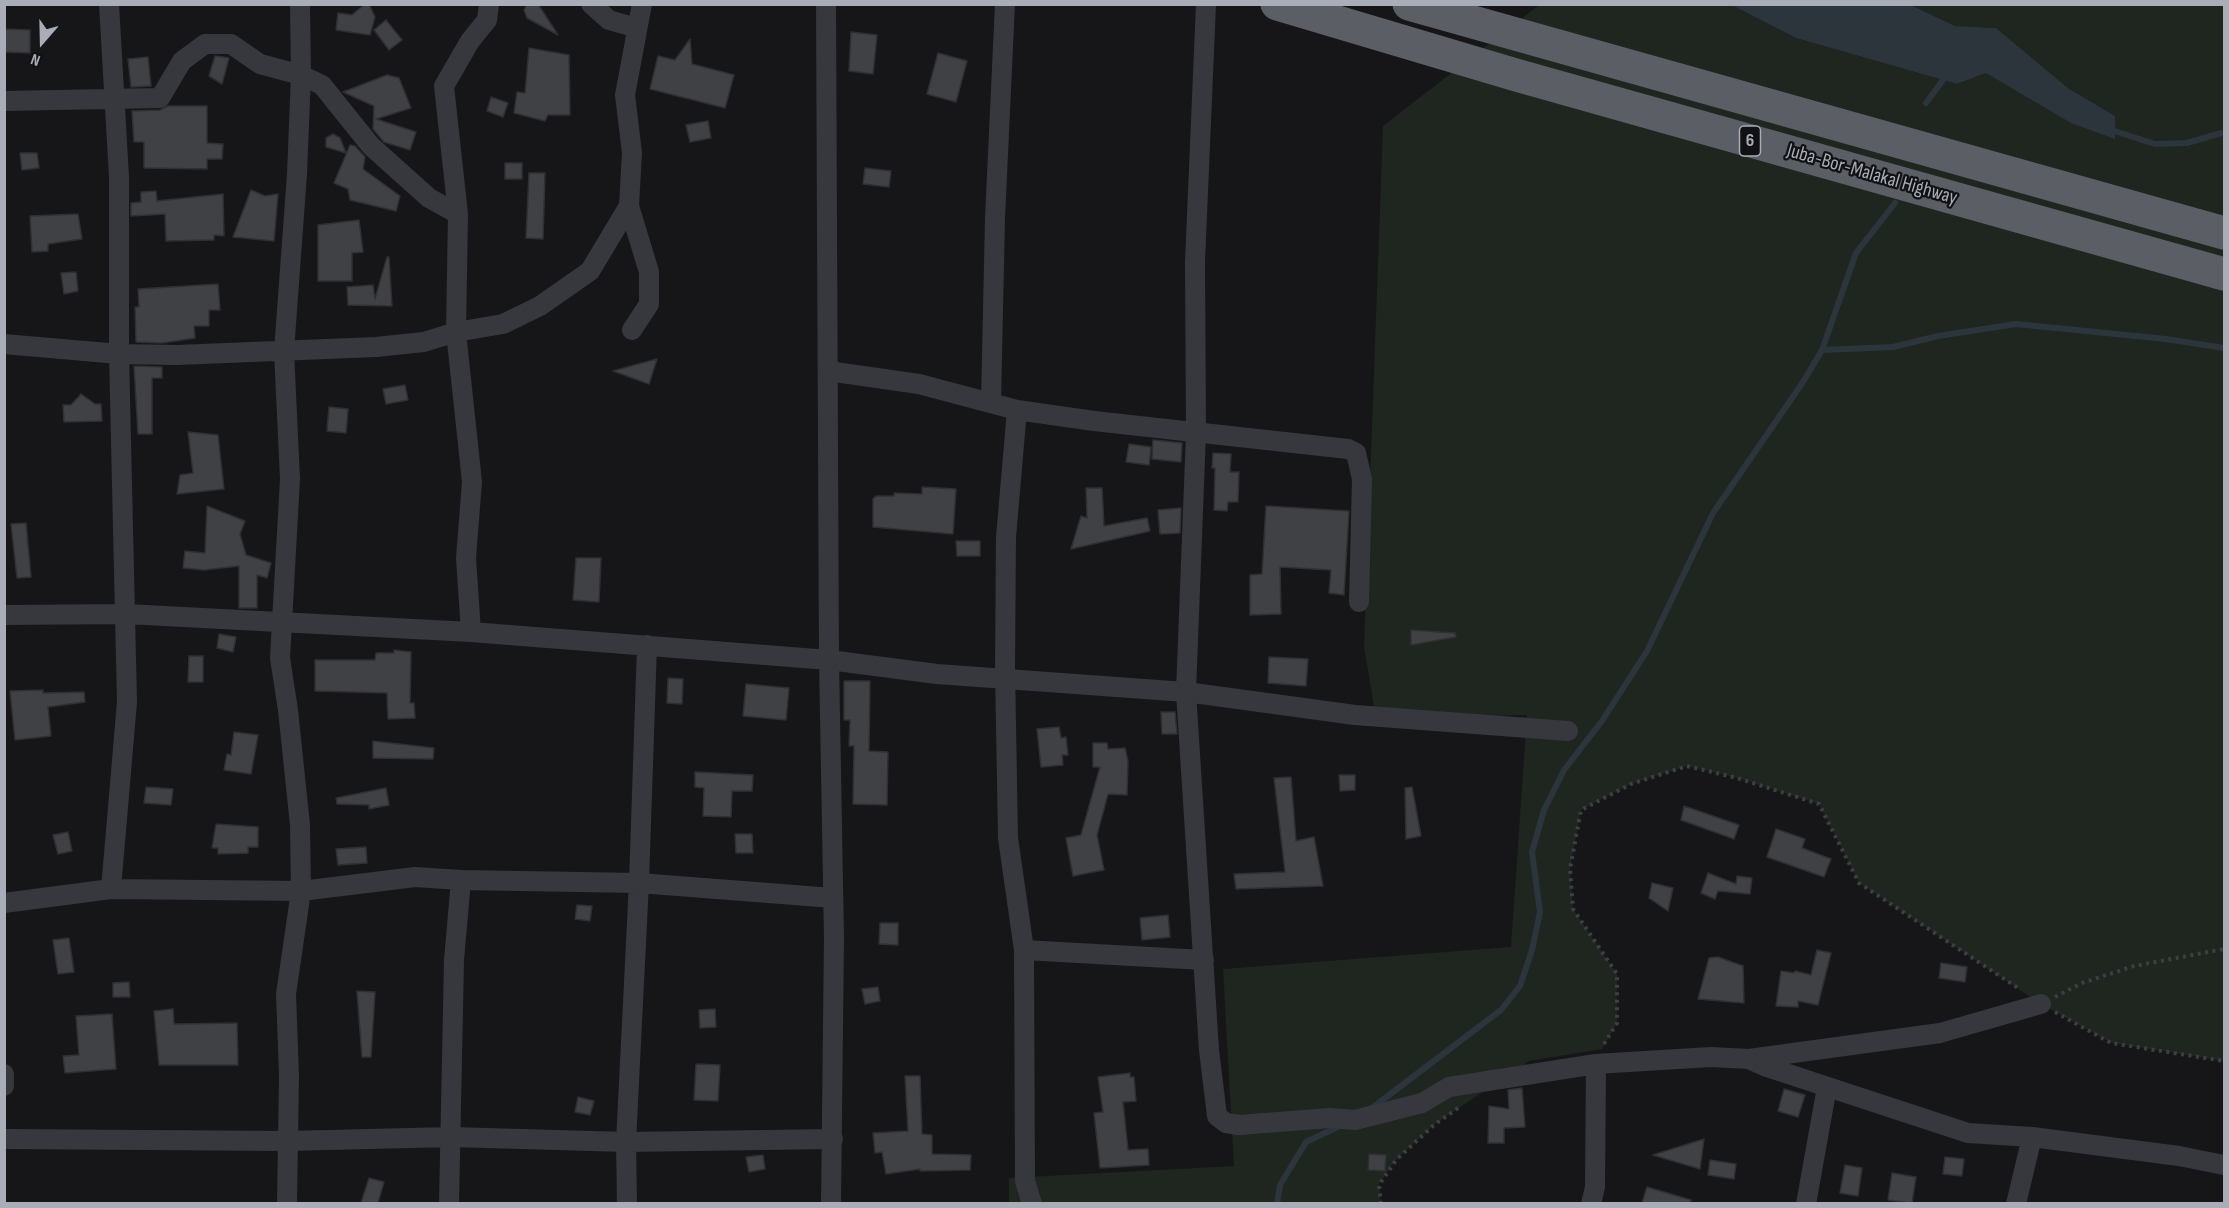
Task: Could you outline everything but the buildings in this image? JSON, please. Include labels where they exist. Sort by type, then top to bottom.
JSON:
[{"type":"highway","name":"Juba-Bor-Malakal Highway","points":[[1277,4],[1528,79],[2224,274]]},
{"type":"highway","name":"Juba-Bor-Malakal Highway","points":[[1409,4],[2224,233]]},
{"type":"street","points":[[109,4],[116,101],[127,702],[111,889]]},
{"type":"street","points":[[287,1203],[289,1075],[286,994],[301,891],[300,825],[280,658],[280,620],[290,479],[284,351],[301,75],[300,4]]},
{"type":"street","points":[[471,632],[466,558],[472,482],[456,332],[458,214],[444,86],[470,41],[487,20],[489,4]]},
{"type":"street","points":[[591,4],[609,20],[637,28]]},
{"type":"street","points":[[632,330],[649,304],[649,272],[629,206],[632,153],[625,95],[642,4]]},
{"type":"street","points":[[826,4],[829,660],[833,898],[831,1203]]},
{"type":"street","points":[[991,402],[995,218],[1005,4]]},
{"type":"street","points":[[1206,4],[1195,262],[1196,433],[1186,692],[1209,1050],[1217,1116],[1226,1123],[1239,1125],[1330,1118],[1355,1120],[1422,1103],[1449,1088],[1599,1056],[1749,1059],[1940,1033],[2041,1004]]},
{"type":"street","points":[[4,101],[116,101],[160,98],[182,61],[205,44],[231,44],[260,64],[301,75],[322,85],[371,146],[429,198],[458,214]]},
{"type":"street","points":[[4,344],[119,354],[284,351],[376,347],[424,342],[456,332],[503,324],[540,306],[590,271],[629,206]]},
{"type":"street","points":[[828,371],[919,384],[1017,410],[1196,433],[1338,447],[1356,453],[1362,479],[1359,602]]},
{"type":"street","points":[[1017,410],[1006,537],[1005,679],[1008,838],[1024,950],[1025,1180],[1032,1203]]},
{"type":"street","points":[[4,615],[126,614],[280,620],[647,645],[829,660],[937,674],[1186,692],[1355,714],[1568,731]]},
{"type":"street","points":[[627,1203],[626,1142],[639,883],[647,645]]},
{"type":"street","points":[[4,903],[111,889],[301,891],[415,877],[639,883],[833,898]]},
{"type":"street","points":[[449,1203],[454,960],[461,880]]},
{"type":"street","points":[[1024,950],[1204,960]]},
{"type":"street","points":[[1591,1203],[1595,1187],[1599,1056]]},
{"type":"street","points":[[1749,1059],[1767,1068],[1968,1133],[2032,1137],[2179,1156],[2224,1165]]},
{"type":"street","points":[[4,1074],[4,1086]]},
{"type":"street","points":[[1806,1203],[1827,1087]]},
{"type":"street","points":[[4,1139],[287,1141],[452,1137],[626,1142],[833,1139]]},
{"type":"street","points":[[2016,1203],[2032,1137]]},
{"type":"path","points":[[1599,1056],[1617,1023],[1617,974],[1573,909],[1570,869],[1581,810],[1631,784],[1687,766],[1737,778],[1819,804],[1859,883],[2041,1004],[2111,1043],[2224,1061]]},
{"type":"path","points":[[2041,1004],[2082,983],[2134,966],[2224,949]]},
{"type":"path","points":[[1382,1203],[1379,1185],[1396,1160],[1435,1124],[1470,1099]]},
{"type":"shaded area","points":[[1732,4],[1796,38],[1957,84],[1986,73],[2026,94],[2115,116],[2068,88],[1996,28],[1955,26],[1911,5],[2224,5],[2224,129],[2221,133],[2224,137],[2224,1061],[2111,1043],[2041,1004],[1859,883],[1819,804],[1737,778],[1687,766],[1631,784],[1581,810],[1570,869],[1573,909],[1617,974],[1617,1023],[1602,1049],[1529,1061],[1435,1124],[1396,1160],[1379,1184],[1381,1203],[1009,1203],[1009,1178],[1234,1166],[1223,969],[1511,947],[1527,715],[1376,719],[1364,646],[1383,126],[1539,5]]},
{"type":"shaded area","points":[[1732,5],[1911,5],[1955,26],[1996,28],[2068,88],[2115,116],[2115,139],[2071,123],[1986,73],[1957,84],[1796,38]]},
{"type":"waterway","points":[[1926,103],[1948,73]]},
{"type":"waterway","points":[[2108,129],[2155,144],[2187,143],[2221,133]]},
{"type":"waterway","points":[[1372,1108],[1501,1010],[1520,986],[1532,950],[1540,912],[1532,852],[1544,810],[1564,770],[1602,721],[1647,651],[1713,513],[1803,382],[1822,350],[1856,253],[1895,203]]},
{"type":"waterway","points":[[1822,350],[1893,347],[1938,336],[2016,324],[2166,339],[2224,348]]},
{"type":"waterway","points":[[1277,1204],[1280,1185],[1306,1142],[1342,1125]]}]
